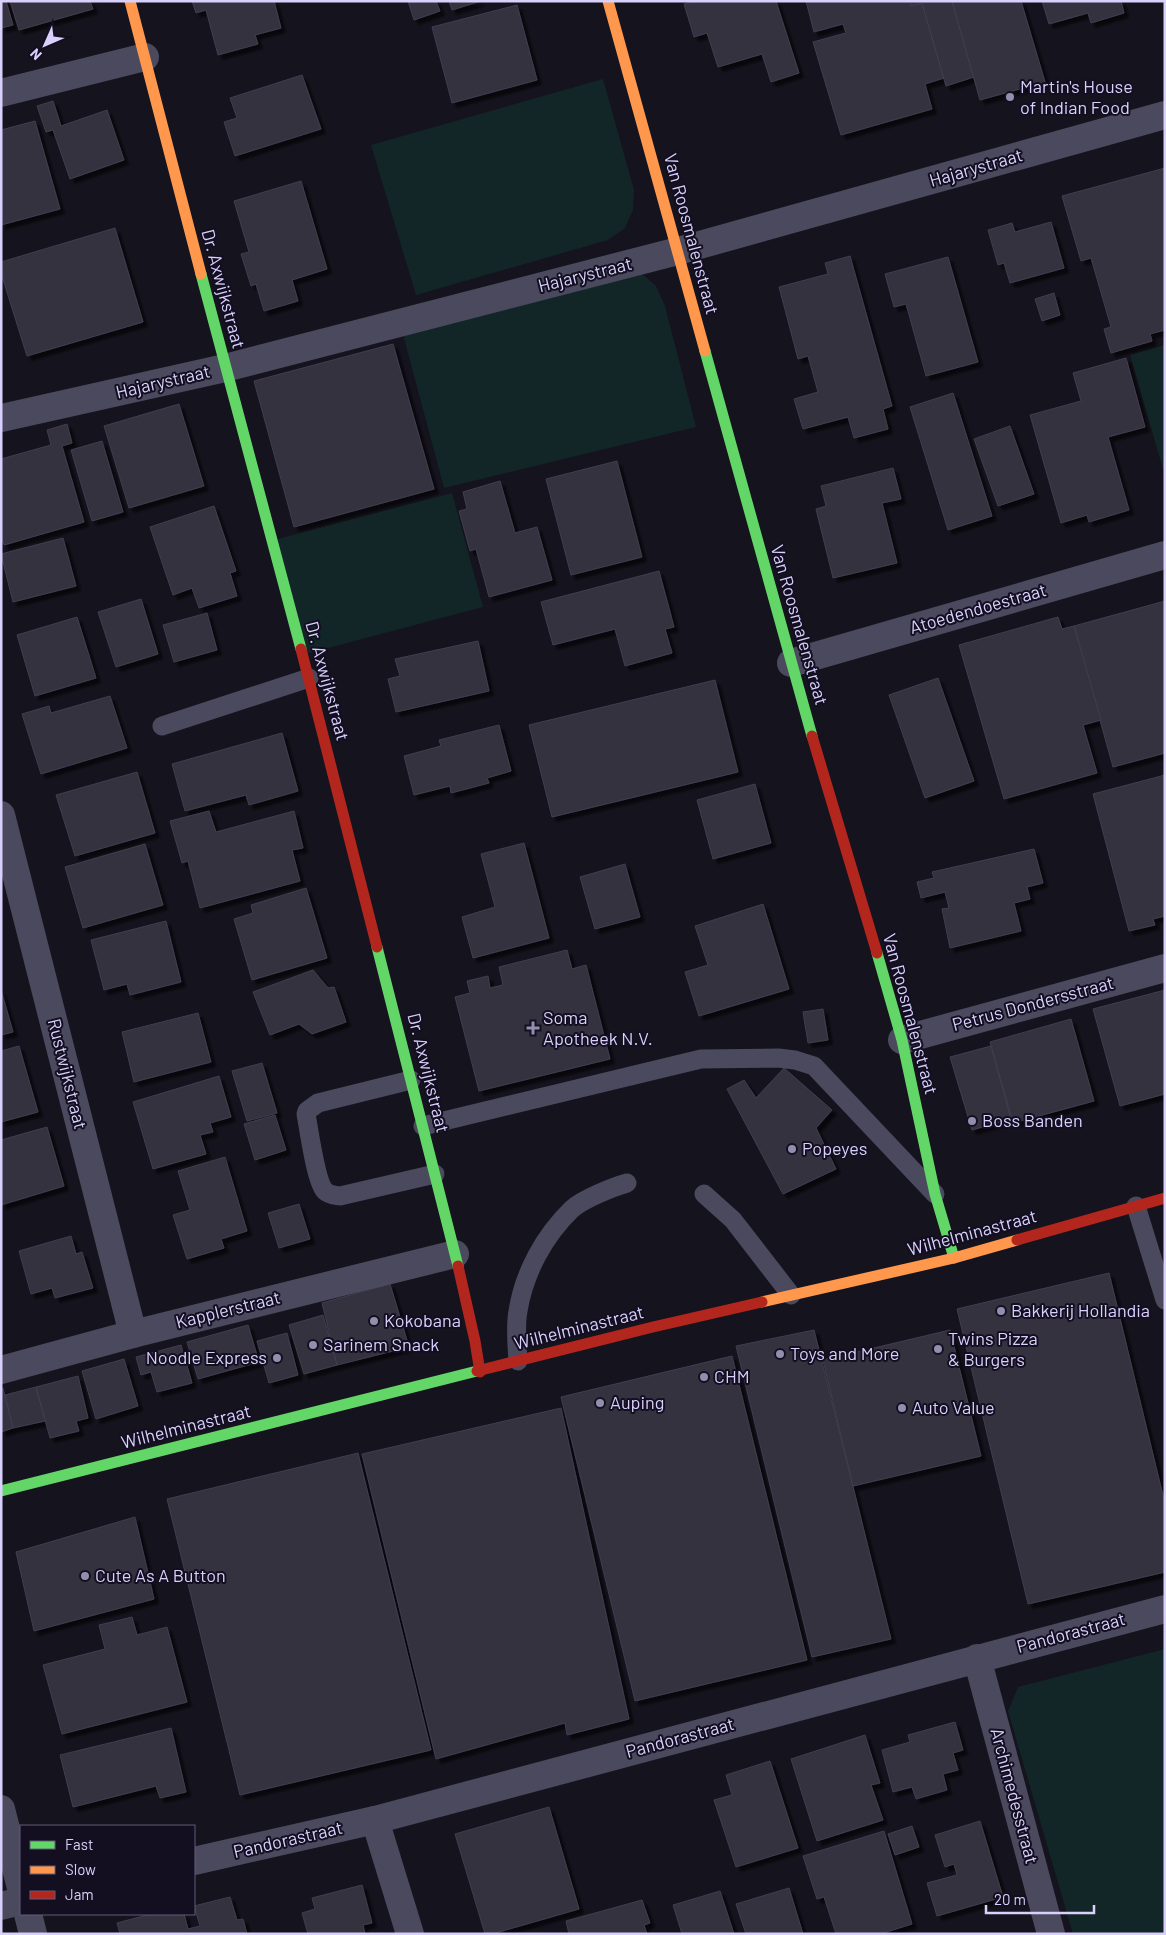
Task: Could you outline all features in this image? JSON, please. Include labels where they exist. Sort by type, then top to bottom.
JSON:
[{"type":"street","name":"Dr. Axwijkstraat","points":[[130,1],[225,368],[309,678],[455,1254],[480,1372]]},
{"type":"street","name":"Van Roosmalenstraat","points":[[608,1],[790,663],[902,1040],[935,1194],[954,1258]]},
{"type":"street","points":[[1,93],[145,57]]},
{"type":"street","name":"Hajarystraat","points":[[1,418],[225,368],[678,251],[1165,115]]},
{"type":"street","name":"Atoedendoestraat","points":[[790,663],[1165,555]]},
{"type":"street","name":"Rustwijkstraat","points":[[1,815],[133,1334]]},
{"type":"street","name":"Petrus Dondersstraat","points":[[902,1040],[1165,968]]},
{"type":"street","name":"Wilhelminastraat","points":[[1,1492],[518,1361],[954,1258],[1165,1198]]},
{"type":"street","name":"Kapplerstraat","points":[[1,1370],[133,1334],[455,1254]]},
{"type":"street","name":"Pandorastraat","points":[[195,1861],[375,1820],[1165,1609]]},
{"type":"street","name":"Archimedesstraat","points":[[977,1658],[1051,1934]]},
{"type":"street","points":[[1,1809],[20,1884]]},
{"type":"street","points":[[375,1820],[410,1934]]},
{"type":"street","points":[[1,1906],[20,1901]]},
{"type":"street","points":[[28,1915],[33,1934]]},
{"type":"lane","points":[[162,726],[309,678]]},
{"type":"lane","points":[[423,1126],[701,1059],[778,1058],[795,1060],[814,1066],[935,1194]]},
{"type":"lane","points":[[411,1080],[318,1102],[308,1110],[306,1114],[320,1180],[325,1191],[332,1195],[340,1196],[435,1174]]},
{"type":"lane","points":[[518,1361],[517,1313],[526,1281],[536,1256],[573,1208],[613,1187],[627,1182]]},
{"type":"lane","points":[[704,1194],[733,1220],[791,1295]]},
{"type":"lane","points":[[1136,1206],[1164,1295]]},
{"type":"green space","points":[[603,79],[634,190],[633,210],[625,228],[608,240],[416,295],[371,145]]},
{"type":"green space","points":[[640,272],[656,286],[665,306],[696,427],[444,488],[401,327]]},
{"type":"green space","points":[[1165,345],[1165,476],[1130,355]]},
{"type":"green space","points":[[452,493],[483,607],[305,654],[274,540]]},
{"type":"green space","points":[[1165,1649],[1165,1934],[1073,1934],[1008,1711],[1018,1687]]},
{"type":"building","points":[[1,1],[6,1],[13,25],[1,28]]},
{"type":"building","points":[[10,1],[90,1],[93,9],[19,30]]},
{"type":"building","points":[[192,1],[274,1],[281,28],[255,35],[258,44],[218,55],[206,10],[196,13]]},
{"type":"building","points":[[408,1],[436,1],[440,11],[414,20]]},
{"type":"building","points":[[449,1],[481,1],[452,10]]},
{"type":"building","points":[[694,1],[776,1],[799,73],[771,82],[762,54],[718,67],[707,33],[694,37],[684,4]]},
{"type":"building","points":[[806,1],[910,1],[911,6],[922,3],[944,78],[925,84],[932,109],[841,135],[813,42],[846,33],[843,24],[814,32]]},
{"type":"building","points":[[910,1],[952,1],[974,77],[946,86],[922,3],[911,6]]},
{"type":"building","points":[[952,1],[1021,1],[1045,82],[980,100]]},
{"type":"building","points":[[1042,1],[1121,1],[1124,13],[1091,23],[1088,13],[1049,24]]},
{"type":"building","points":[[517,5],[537,80],[452,103],[432,27]]},
{"type":"building","points":[[302,75],[321,129],[235,156],[224,122],[237,118],[230,98]]},
{"type":"building","points":[[53,101],[61,126],[107,110],[124,160],[70,179],[53,130],[46,132],[37,106]]},
{"type":"building","points":[[35,121],[60,209],[1,225],[1,130]]},
{"type":"building","points":[[1165,168],[1165,330],[1150,334],[1152,341],[1111,353],[1104,329],[1111,327],[1091,258],[1081,261],[1062,196]]},
{"type":"building","points":[[301,181],[327,269],[292,280],[298,301],[264,311],[256,284],[251,286],[241,254],[249,252],[234,201]]},
{"type":"building","points":[[1051,222],[1064,268],[1010,283],[1004,263],[998,265],[988,230],[1012,223],[1015,232]]},
{"type":"building","points":[[115,228],[143,322],[27,356],[1,273],[1,262]]},
{"type":"building","points":[[850,256],[892,406],[883,409],[888,429],[854,438],[848,417],[803,429],[794,399],[818,392],[808,356],[798,359],[779,287],[828,274],[825,263]]},
{"type":"building","points":[[948,257],[978,362],[926,376],[906,304],[894,307],[885,274]]},
{"type":"building","points":[[1054,293],[1060,315],[1042,321],[1035,299]]},
{"type":"building","points":[[393,344],[434,489],[294,527],[254,381]]},
{"type":"building","points":[[1126,358],[1145,427],[1108,437],[1129,510],[1089,522],[1087,515],[1061,523],[1030,415],[1081,401],[1073,373]]},
{"type":"building","points":[[953,393],[992,516],[948,530],[910,407]]},
{"type":"building","points":[[179,404],[204,486],[129,508],[104,426]]},
{"type":"building","points":[[67,424],[72,443],[62,446],[84,522],[4,545],[1,536],[1,459],[51,445],[47,430]]},
{"type":"building","points":[[1010,426],[1034,494],[998,506],[974,439]]},
{"type":"building","points":[[102,441],[123,512],[92,521],[71,450]]},
{"type":"building","points":[[617,461],[642,557],[571,575],[546,479]]},
{"type":"building","points":[[893,468],[901,499],[882,503],[897,563],[833,578],[816,509],[826,506],[821,486]]},
{"type":"building","points":[[500,481],[515,533],[537,527],[552,580],[489,597],[476,549],[470,551],[459,511],[467,509],[463,492]]},
{"type":"building","points":[[214,506],[236,571],[230,573],[237,596],[199,608],[192,588],[173,595],[150,527]]},
{"type":"building","points":[[63,538],[76,586],[13,602],[1,554]]},
{"type":"building","points":[[659,571],[674,627],[665,629],[672,653],[625,666],[615,629],[553,645],[541,602]]},
{"type":"building","points":[[141,599],[158,654],[116,667],[98,612]]},
{"type":"building","points":[[1165,601],[1165,753],[1113,767],[1074,626]]},
{"type":"building","points":[[207,613],[217,650],[174,662],[163,625]]},
{"type":"building","points":[[77,617],[96,678],[35,696],[17,635]]},
{"type":"building","points":[[1058,617],[1062,629],[1074,626],[1101,720],[1083,725],[1097,773],[1004,799],[959,645]]},
{"type":"building","points":[[478,641],[489,691],[396,712],[388,679],[400,676],[395,659]]},
{"type":"building","points":[[938,678],[974,781],[925,798],[889,695]]},
{"type":"building","points":[[715,680],[738,772],[552,817],[529,725]]},
{"type":"building","points":[[110,696],[127,748],[41,774],[22,714],[49,706],[51,713]]},
{"type":"building","points":[[499,725],[511,771],[487,778],[489,783],[451,793],[450,786],[414,795],[404,756],[441,746],[439,740]]},
{"type":"building","points":[[282,733],[298,791],[249,805],[246,795],[185,811],[172,764]]},
{"type":"building","points":[[137,772],[155,833],[75,856],[56,795]]},
{"type":"building","points":[[1165,775],[1165,916],[1153,919],[1155,925],[1129,931],[1093,794]]},
{"type":"building","points":[[755,784],[771,843],[713,859],[697,800]]},
{"type":"building","points":[[209,811],[216,832],[294,811],[303,848],[292,850],[300,881],[200,908],[188,861],[182,863],[170,821]]},
{"type":"building","points":[[524,843],[549,938],[473,958],[462,917],[495,907],[481,854]]},
{"type":"building","points":[[145,844],[163,905],[83,928],[65,867]]},
{"type":"building","points":[[1034,849],[1043,883],[1027,887],[1030,899],[1014,903],[1021,931],[950,948],[942,909],[949,908],[945,892],[921,898],[917,882],[934,878],[932,872]]},
{"type":"building","points":[[625,864],[640,917],[595,929],[580,877]]},
{"type":"building","points":[[306,888],[327,958],[252,980],[234,919],[253,913],[251,905]]},
{"type":"building","points":[[763,904],[789,989],[699,1016],[685,972],[708,965],[695,926]]},
{"type":"building","points":[[166,921],[181,982],[130,995],[127,984],[104,990],[91,940]]},
{"type":"building","name":"Soma Apotheek N.V.","points":[[567,950],[572,969],[586,965],[610,1059],[479,1091],[455,997],[470,993],[467,981],[488,976],[490,988],[503,985],[499,967]]},
{"type":"building","points":[[313,970],[328,988],[334,987],[346,1022],[312,1034],[299,1024],[270,1035],[253,992]]},
{"type":"building","points":[[1,990],[13,1032],[1,1035]]},
{"type":"building","points":[[1165,990],[1165,1094],[1120,1106],[1093,1009]]},
{"type":"building","points":[[823,1009],[828,1040],[808,1043],[803,1012]]},
{"type":"building","points":[[198,1013],[211,1062],[134,1082],[122,1032]]},
{"type":"building","points":[[1071,1019],[1094,1101],[1013,1123],[990,1042]]},
{"type":"building","points":[[19,1046],[38,1112],[1,1122],[1,1051]]},
{"type":"building","points":[[991,1046],[1011,1119],[972,1130],[950,1057]]},
{"type":"building","points":[[262,1063],[277,1113],[247,1121],[232,1071]]},
{"type":"building","name":"Popeyes","points":[[784,1068],[832,1110],[816,1128],[836,1169],[783,1194],[727,1089],[744,1080],[756,1098]]},
{"type":"building","points":[[219,1076],[231,1117],[210,1123],[213,1132],[200,1135],[206,1154],[153,1169],[133,1102]]},
{"type":"building","points":[[275,1115],[286,1150],[255,1160],[244,1124]]},
{"type":"building","points":[[47,1127],[64,1186],[1,1205],[1,1140]]},
{"type":"building","points":[[225,1157],[247,1231],[221,1239],[224,1248],[187,1259],[173,1215],[190,1210],[178,1171]]},
{"type":"building","points":[[299,1204],[310,1239],[279,1248],[268,1213]]},
{"type":"building","points":[[71,1236],[76,1254],[82,1252],[93,1288],[55,1298],[52,1288],[31,1294],[19,1251]]},
{"type":"building","points":[[1109,1273],[1165,1504],[1165,1572],[1028,1604],[957,1309]]},
{"type":"building","points":[[390,1284],[409,1347],[337,1365],[322,1303]]},
{"type":"building","name":"Sarinem Snack","points":[[323,1315],[337,1365],[304,1374],[289,1325]]},
{"type":"building","points":[[248,1325],[259,1362],[198,1379],[187,1342]]},
{"type":"building","points":[[814,1330],[891,1639],[812,1657],[736,1346]]},
{"type":"building","name":"Auto Value","points":[[950,1330],[981,1456],[853,1486],[823,1360]]},
{"type":"building","name":"Noodle Express","points":[[287,1333],[298,1375],[269,1383],[257,1341]]},
{"type":"building","points":[[181,1345],[192,1383],[157,1392],[151,1372],[141,1375],[136,1357]]},
{"type":"building","points":[[732,1356],[807,1660],[635,1701],[561,1397]]},
{"type":"building","points":[[124,1359],[138,1406],[96,1419],[82,1371]]},
{"type":"building","points":[[78,1376],[88,1418],[76,1421],[79,1431],[50,1438],[36,1387]]},
{"type":"building","points":[[36,1387],[45,1421],[13,1428],[5,1395]]},
{"type":"building","points":[[3,1388],[13,1428],[1,1432],[1,1389]]},
{"type":"building","points":[[561,1408],[629,1719],[567,1735],[565,1723],[436,1759],[362,1454]]},
{"type":"building","points":[[358,1453],[431,1750],[240,1795],[167,1499]]},
{"type":"building","name":"Cute As A Button","points":[[135,1517],[154,1599],[34,1631],[16,1552]]},
{"type":"building","points":[[132,1617],[137,1635],[167,1627],[187,1702],[62,1734],[43,1665],[105,1649],[99,1625]]},
{"type":"building","points":[[955,1722],[963,1750],[953,1753],[958,1770],[943,1774],[947,1790],[916,1799],[912,1787],[893,1792],[882,1750],[910,1742],[908,1735]]},
{"type":"building","points":[[171,1728],[186,1792],[160,1798],[156,1786],[73,1807],[60,1755]]},
{"type":"building","points":[[865,1735],[880,1783],[871,1785],[883,1820],[817,1841],[791,1759]]},
{"type":"building","points":[[770,1761],[798,1848],[736,1867],[714,1800],[732,1795],[726,1775]]},
{"type":"building","points":[[549,1807],[579,1909],[492,1934],[485,1934],[455,1834]]},
{"type":"building","points":[[980,1821],[1003,1897],[937,1916],[927,1883],[957,1875],[954,1864],[945,1867],[935,1835]]},
{"type":"building","points":[[912,1826],[919,1847],[895,1855],[888,1834]]},
{"type":"building","points":[[884,1831],[912,1924],[880,1934],[836,1934],[824,1897],[817,1899],[803,1856]]},
{"type":"building","points":[[362,1885],[372,1923],[363,1925],[365,1934],[308,1934],[302,1913],[315,1909],[312,1898]]},
{"type":"building","points":[[789,1888],[803,1934],[746,1934],[736,1904]]},
{"type":"building","points":[[720,1891],[734,1934],[682,1934],[673,1905]]},
{"type":"building","points":[[230,1897],[237,1920],[243,1919],[247,1934],[120,1934],[117,1923],[147,1915],[184,1915],[188,1929],[200,1926],[195,1906]]},
{"type":"building","points":[[642,1900],[650,1923],[644,1925],[647,1934],[569,1934],[566,1921]]},
{"type":"traffic: fast","points":[[201,274],[301,649]]},
{"type":"traffic: fast","points":[[705,351],[812,736]]},
{"type":"traffic: fast","points":[[377,947],[458,1266]]},
{"type":"traffic: fast","points":[[877,953],[902,1040],[935,1194],[954,1258]]},
{"type":"traffic: fast","points":[[1,1491],[477,1371]]},
{"type":"traffic: slow","points":[[130,1],[201,274]]},
{"type":"traffic: slow","points":[[608,1],[705,351]]},
{"type":"traffic: slow","points":[[762,1302],[954,1258],[1017,1240]]},
{"type":"traffic: jam","points":[[301,649],[377,947]]},
{"type":"traffic: jam","points":[[812,736],[877,953]]},
{"type":"traffic: jam","points":[[1017,1240],[1165,1198]]},
{"type":"traffic: jam","points":[[458,1266],[480,1372]]},
{"type":"traffic: jam","points":[[477,1371],[762,1302]]},
{"type":"place","name":"Martin's House of Indian Food","points":[[1010,97]]},
{"type":"place","name":"Soma Apotheek N.V.","points":[[533,1028]]},
{"type":"place","name":"Boss Banden","points":[[972,1121]]},
{"type":"place","name":"Popeyes","points":[[792,1149]]},
{"type":"place","name":"Bakkerij Hollandia","points":[[1001,1311]]},
{"type":"place","name":"Kokobana","points":[[374,1321]]},
{"type":"place","name":"Sarinem Snack","points":[[313,1345]]},
{"type":"place","name":"Twins Pizza & Burgers","points":[[938,1349]]},
{"type":"place","name":"Toys and More","points":[[780,1354]]},
{"type":"place","name":"Noodle Express","points":[[277,1358]]},
{"type":"place","name":"CHM","points":[[704,1377]]},
{"type":"place","name":"Auping","points":[[600,1403]]},
{"type":"place","name":"Auto Value","points":[[902,1408]]},
{"type":"place","name":"Cute As A Button","points":[[85,1576]]}]
